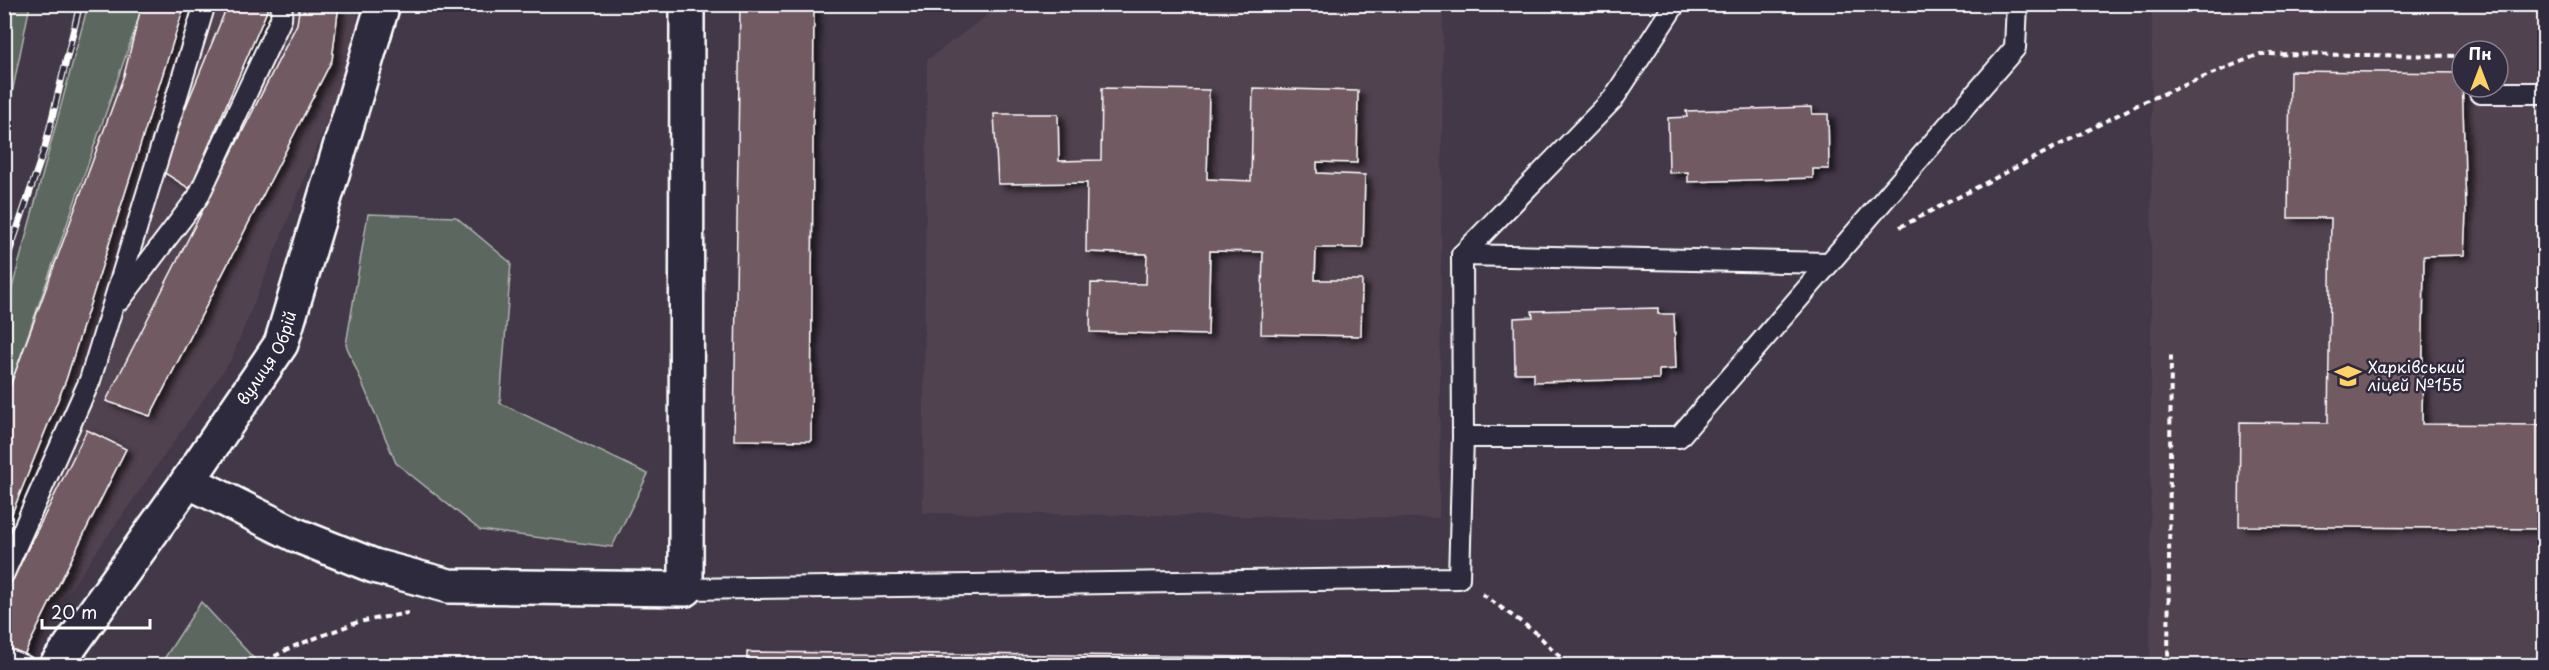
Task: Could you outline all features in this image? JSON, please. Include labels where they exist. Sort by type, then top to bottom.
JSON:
[{"type":"street","name":"вулиця Обрій","points":[[56,666],[188,481],[281,344],[383,4]]},
{"type":"street","points":[[188,481],[296,535],[374,566],[449,586],[686,589],[687,4]]},
{"type":"lane","points":[[4,573],[90,380],[205,4]]},
{"type":"lane","points":[[111,312],[198,197],[281,19],[282,4]]},
{"type":"lane","points":[[686,589],[1459,578],[1463,437],[1462,255],[1613,99],[1676,4]]},
{"type":"lane","points":[[1463,437],[1679,437],[2015,48],[2017,4]]},
{"type":"lane","points":[[2510,93],[2544,93]]},
{"type":"lane","points":[[1462,255],[1829,263]]},
{"type":"lane","points":[[4,658],[24,666]]},
{"type":"path","points":[[1892,231],[2141,103],[2260,54],[2450,56]]},
{"type":"path","points":[[2168,666],[2171,355]]},
{"type":"path","points":[[1459,578],[1535,632],[1569,666]]},
{"type":"path","points":[[256,666],[291,647],[358,622],[413,612],[449,586]]},
{"type":"shaded area","points":[[138,5],[359,5],[351,63],[231,360],[17,665],[5,666],[5,390]]},
{"type":"shaded area","points":[[1001,5],[1443,5],[1439,518],[923,513],[927,60]]},
{"type":"shaded area","name":"Харківський ліцей №155","points":[[2152,5],[2544,5],[2544,665],[2150,666]]},
{"type":"green space","points":[[4,5],[30,5],[5,128]]},
{"type":"green space","points":[[88,5],[141,5],[140,15],[5,401],[4,318]]},
{"type":"green space","points":[[368,214],[456,217],[511,263],[500,403],[648,474],[612,547],[480,530],[396,463],[346,345]]},
{"type":"green space","points":[[201,602],[260,665],[160,665]]},
{"type":"building","points":[[142,4],[185,4],[66,380],[4,533],[4,403],[124,75]]},
{"type":"building","points":[[228,4],[270,4],[190,189],[160,170]]},
{"type":"building","points":[[300,4],[339,4],[332,60],[150,416],[106,401],[297,24]]},
{"type":"building","points":[[740,4],[814,4],[811,441],[734,440]]},
{"type":"building","points":[[2290,71],[2450,73],[2450,99],[2463,99],[2466,212],[2464,255],[2424,256],[2422,424],[2544,425],[2544,529],[2239,526],[2240,422],[2328,423],[2331,218],[2288,218]]},
{"type":"building","points":[[1102,88],[1209,90],[1207,179],[1251,181],[1253,88],[1358,91],[1357,163],[1317,162],[1317,173],[1365,175],[1363,248],[1316,248],[1315,280],[1362,280],[1361,336],[1261,334],[1263,252],[1210,251],[1208,335],[1090,332],[1091,283],[1146,284],[1147,254],[1086,252],[1087,183],[998,184],[994,114],[1058,114],[1059,161],[1101,160]]},
{"type":"building","points":[[1811,107],[1812,114],[1828,114],[1829,169],[1813,169],[1813,178],[1688,182],[1688,172],[1669,173],[1668,118],[1687,117],[1686,111]]},
{"type":"building","points":[[1658,308],[1658,314],[1674,314],[1676,369],[1659,370],[1659,379],[1534,382],[1534,373],[1515,373],[1514,318],[1533,317],[1532,311]]},
{"type":"building","points":[[87,430],[126,449],[21,661],[4,653],[4,597]]},
{"type":"building","points":[[747,652],[1476,659],[1476,666],[747,666]]},
{"type":"railway","points":[[4,268],[45,147],[80,4]]},
{"type":"place","name":"Харківський ліцей №155","points":[[2348,376]]}]
